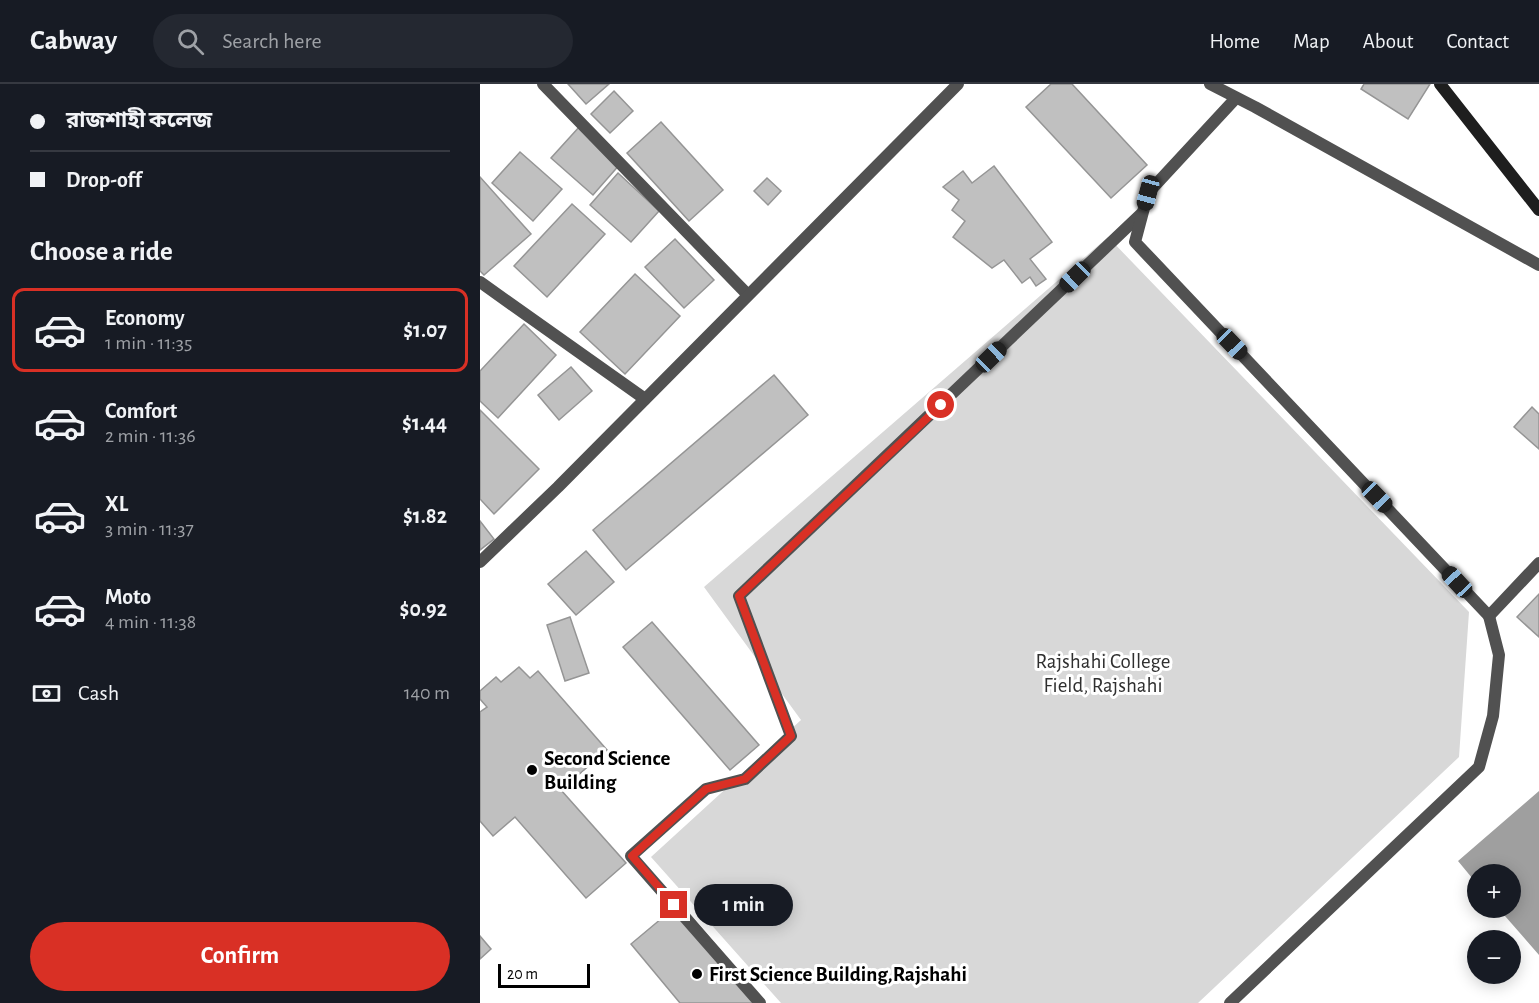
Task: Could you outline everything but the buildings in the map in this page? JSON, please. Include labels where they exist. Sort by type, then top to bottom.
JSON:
[{"type":"street","points":[[543,84],[748,295]]},
{"type":"street","points":[[480,562],[958,84]]},
{"type":"street","points":[[1210,84],[1539,265]]},
{"type":"street","points":[[1440,84],[1539,210]]},
{"type":"street","points":[[1230,1003],[1479,767],[1492,716],[1499,655],[1489,616],[1135,242],[1148,193],[1236,98]]},
{"type":"street","points":[[759,1003],[632,856],[706,789],[745,779],[791,736],[739,596],[1143,213]]},
{"type":"street","points":[[480,282],[645,399]]},
{"type":"street","points":[[1489,616],[1539,563]]},
{"type":"green space","name":"Rajshahi College Field, Rajshahi","points":[[1108,237],[1469,612],[1459,757],[1198,1003],[781,1003],[651,857],[801,720],[704,587]]},
{"type":"shaded area","points":[[1539,791],[1539,955],[1521,934],[1521,930],[1517,930],[1507,918],[1521,918],[1521,864],[1467,864],[1467,872],[1458,861]]},
{"type":"place","name":"Second Science Building","points":[[532,770]]},
{"type":"place","name":"First Science Building,Rajshahi","points":[[697,974]]},
{"type":"route","points":[[674,905],[632,856],[706,789],[745,779],[791,736],[739,596],[941,405]]}]
